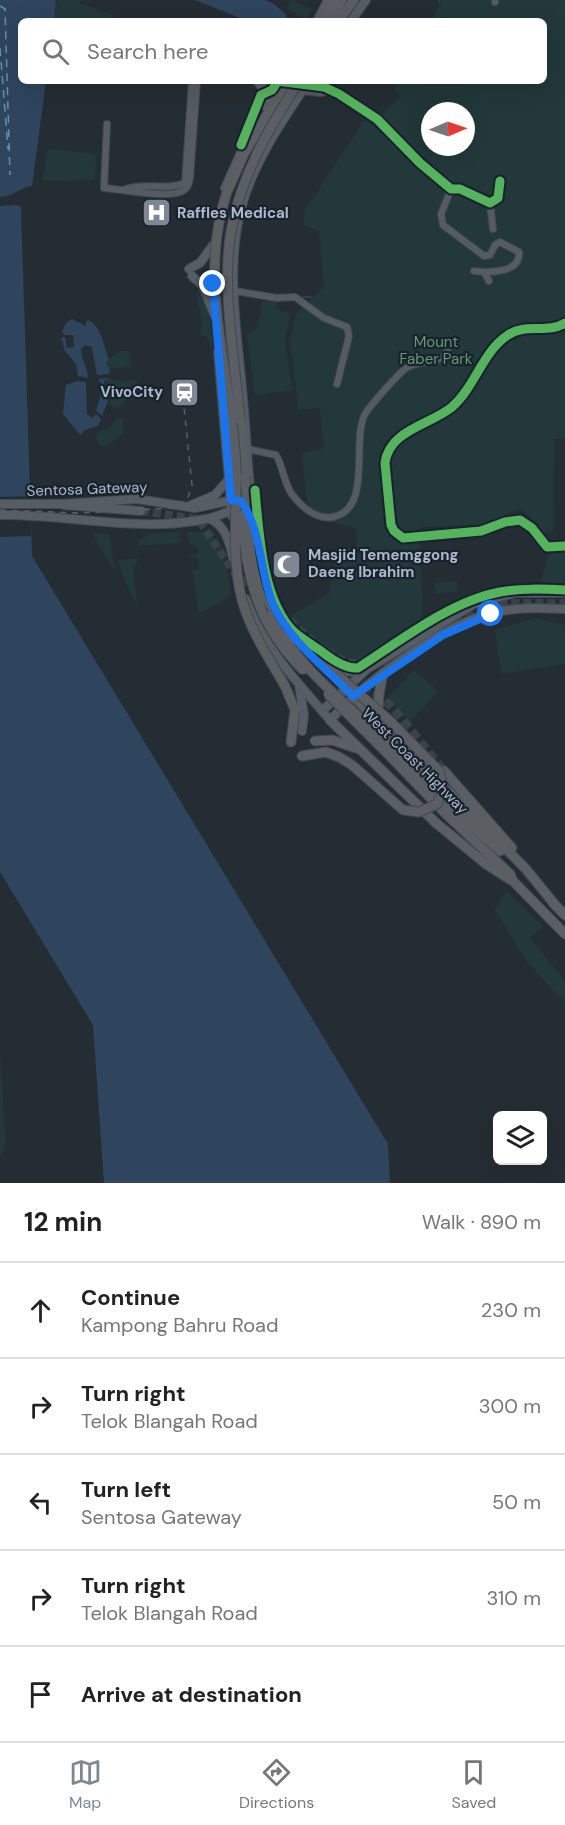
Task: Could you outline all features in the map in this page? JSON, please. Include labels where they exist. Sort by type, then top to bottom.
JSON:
[{"type":"highway","points":[[325,18],[334,0]]},
{"type":"highway","points":[[332,18],[344,0]]},
{"type":"highway","points":[[335,18],[344,0]]},
{"type":"highway","points":[[341,18],[354,0]]},
{"type":"highway","name":"West Coast Highway","points":[[281,84],[235,172],[222,210],[216,244],[216,287],[246,566],[253,591],[269,628],[291,658],[565,915]]},
{"type":"highway","name":"West Coast Highway","points":[[305,84],[258,149],[245,179],[233,221],[229,246],[228,284],[255,582],[262,602],[283,637],[309,668],[390,750],[446,814],[510,874],[513,880],[565,933]]},
{"type":"highway","points":[[236,470],[237,551],[242,598],[256,636],[285,686],[295,710],[291,742]]},
{"type":"highway","points":[[254,564],[267,600],[288,632],[390,722],[435,766],[443,780],[443,795],[437,804],[425,811],[402,810],[352,765],[339,757],[326,752],[302,756]]},
{"type":"highway","points":[[380,724],[378,698],[383,673]]},
{"type":"highway","points":[[353,696],[525,868],[556,906]]},
{"type":"highway","points":[[330,720],[436,822],[493,869],[513,880]]},
{"type":"highway","points":[[315,741],[332,740],[361,750]]},
{"type":"highway","points":[[444,771],[510,845],[525,868]]},
{"type":"main road","points":[[319,18],[328,0]]},
{"type":"main road","points":[[353,18],[366,0]]},
{"type":"main road","points":[[261,84],[266,92],[267,108]]},
{"type":"main road","points":[[281,84],[229,177],[219,207],[213,245],[215,319],[240,577],[260,632],[330,720],[353,696],[383,673],[465,623],[500,612],[537,608],[565,609]]},
{"type":"main road","points":[[305,84],[248,186],[236,233],[234,272],[237,321],[260,565],[277,612],[290,632],[353,696]]},
{"type":"main road","points":[[326,84],[332,91]]},
{"type":"main road","points":[[213,245],[191,273],[202,285],[215,319]]},
{"type":"main road","points":[[215,319],[226,315],[233,316],[237,321]]},
{"type":"main road","points":[[187,507],[215,495],[229,478]]},
{"type":"main road","points":[[251,484],[243,503],[255,523]]},
{"type":"main road","name":"Sentosa Gateway","points":[[0,504],[34,510],[74,519],[136,524],[210,519],[243,503],[238,499],[203,507],[187,507],[137,499],[61,504],[34,510],[0,515]]},
{"type":"main road","points":[[74,519],[62,516],[61,504],[81,508],[141,511]]},
{"type":"main road","points":[[210,519],[216,521],[228,540],[238,587],[246,597]]},
{"type":"main road","points":[[322,711],[367,669],[474,604],[498,596],[525,592],[565,593]]},
{"type":"main road","points":[[498,596],[506,600],[506,605],[500,612]]},
{"type":"main road","points":[[318,660],[342,672],[367,669]]},
{"type":"main road","points":[[298,681],[304,715],[302,731]]},
{"type":"street","points":[[107,124],[104,188],[182,191],[188,186],[196,84]]},
{"type":"street","points":[[305,84],[322,93],[332,91],[377,119],[420,163],[451,189],[460,189],[489,203]]},
{"type":"street","points":[[489,203],[498,198],[500,181]]},
{"type":"street","points":[[451,189],[441,214],[443,225],[484,256],[490,255],[496,243],[500,242],[519,252],[520,257],[514,266],[484,272],[474,271]]},
{"type":"street","points":[[489,203],[493,229]]},
{"type":"street","points":[[213,272],[234,272]]},
{"type":"street","points":[[484,272],[489,281]]},
{"type":"street","points":[[235,291],[277,298],[295,297],[324,318],[347,327],[349,336],[337,384]]},
{"type":"street","points":[[565,323],[556,329],[519,330],[509,334],[495,348],[453,405],[391,445],[385,463],[393,531],[403,538],[481,531],[505,522],[520,520],[532,528],[547,547],[565,546]]},
{"type":"street","points":[[248,449],[276,455],[291,494],[311,513],[319,517],[338,516],[346,511],[357,490],[359,452],[366,414],[405,369],[444,357],[448,348]]},
{"type":"green space","points":[[57,0],[80,0],[80,3],[113,15],[112,18],[54,17]]},
{"type":"green space","points":[[291,0],[312,9],[307,18],[304,18],[286,8]]},
{"type":"green space","name":"Mount Faber Park","points":[[442,0],[565,0],[565,439],[554,439],[553,532],[542,534],[536,523],[521,509],[480,525],[419,527],[423,622],[359,663],[334,653],[289,617],[329,593],[337,550],[357,547],[356,529],[314,517],[307,502],[302,453],[324,448],[320,408],[299,410],[290,343],[296,315],[324,287],[319,230],[304,226],[304,212],[365,119],[421,166],[430,156],[475,156],[475,102],[421,102],[421,156],[430,156],[423,162],[377,121],[401,95],[394,90],[397,84],[547,84],[547,18],[433,18]]},
{"type":"green space","points":[[48,149],[96,154],[95,180],[42,181]]},
{"type":"green space","points":[[202,290],[211,321],[212,352],[208,339],[200,333],[202,323],[196,293]]},
{"type":"green space","points":[[276,300],[276,308],[290,314],[285,341],[292,390],[255,395],[247,335],[257,325],[261,302]]},
{"type":"green space","points":[[121,351],[128,351],[130,366],[110,369],[106,361]]},
{"type":"green space","points":[[107,378],[124,382],[133,379],[138,381],[139,393],[127,397],[120,407],[113,407],[110,405],[111,393],[105,389]]},
{"type":"green space","points":[[118,417],[123,419],[123,434],[106,446],[100,446],[96,439],[98,432],[109,428]]},
{"type":"green space","points":[[179,532],[180,543],[139,546],[139,540],[152,533]]},
{"type":"green space","points":[[187,532],[210,532],[223,551],[232,595],[199,614],[192,570],[199,569],[198,558],[191,558],[190,555],[198,555],[198,548],[190,545]]},
{"type":"green space","points":[[92,533],[109,534],[115,572]]},
{"type":"green space","points":[[565,549],[565,584],[540,582],[549,554]]},
{"type":"green space","points":[[141,558],[133,567],[137,604],[127,587],[118,560]]},
{"type":"green space","points":[[457,581],[458,591],[436,594],[434,583]]},
{"type":"green space","points":[[535,618],[565,625],[565,664],[501,674],[495,630]]},
{"type":"green space","points":[[414,670],[438,691],[409,723],[388,697]]},
{"type":"green space","points":[[507,891],[543,926],[530,938],[565,981],[565,1003],[526,961],[494,909]]},
{"type":"green space","points":[[0,1051],[6,1147],[0,1157]]},
{"type":"water","points":[[0,0],[56,0],[54,18],[18,18],[18,84],[46,84],[32,186],[9,196],[0,197]]},
{"type":"water","points":[[195,0],[265,0],[287,15],[286,18],[240,18]]},
{"type":"water","points":[[17,205],[21,207],[32,556],[388,1144],[390,1183],[104,1183],[93,1025],[0,872],[0,206]]},
{"type":"water","points":[[72,319],[85,326],[87,320],[96,326],[109,359],[106,363],[110,369],[109,374],[97,375],[92,347],[85,345],[81,353],[88,378],[78,376],[76,364],[65,351],[61,338],[65,337],[67,348],[74,347],[73,335],[65,335],[62,332],[66,323]]},
{"type":"water","points":[[107,378],[104,382],[108,401],[102,416],[96,411],[103,387],[98,379]]},
{"type":"water","points":[[77,381],[86,382],[87,414],[92,418],[96,414],[101,419],[98,426],[85,430],[80,435],[63,414],[66,385]]},
{"type":"pier","points":[[30,496],[31,536],[0,537],[0,497]]},
{"type":"waterway","points":[[303,297],[312,297]]},
{"type":"waterway","points":[[333,386],[335,377]]},
{"type":"ferry route","points":[[0,6],[5,9],[10,175]]},
{"type":"ferry route","points":[[0,48],[8,149]]},
{"type":"tunnel","points":[[141,511],[198,519],[234,572],[255,590]]},
{"type":"tunnel","points":[[456,623],[497,603],[565,603]]},
{"type":"tunnel","points":[[272,604],[316,644],[347,662],[365,665],[383,663],[403,655]]},
{"type":"tunnel","points":[[323,649],[392,707],[444,771]]},
{"type":"railway","points":[[0,510],[80,513],[173,508],[187,500],[192,485],[184,407]]},
{"type":"cycle path","points":[[241,145],[261,95],[272,90],[276,84]]},
{"type":"cycle path","points":[[300,84],[324,87],[377,119],[420,163],[451,189],[460,189],[490,203],[498,198],[500,181]]},
{"type":"cycle path","points":[[565,323],[551,328],[515,331],[508,335],[492,350],[460,399],[443,413],[402,436],[388,452],[385,463],[391,525],[394,531],[403,538],[481,531],[505,522],[520,520],[532,528],[547,547],[565,546]]},
{"type":"cycle path","points":[[255,490],[264,565],[275,602],[283,618],[300,637],[348,667],[358,668],[426,623],[482,597],[516,590],[565,590]]},
{"type":"place","name":"Raffles Medical","points":[[156,213]]},
{"type":"place","name":"VivoCity","points":[[184,392]]},
{"type":"place","name":"Masjid Tememggong Daeng Ibrahim","points":[[287,564]]},
{"type":"route","points":[[213,284],[231,500],[241,501],[255,523],[260,565],[268,592],[282,622],[290,632],[353,696],[383,673],[443,635],[465,623],[491,614]]}]
